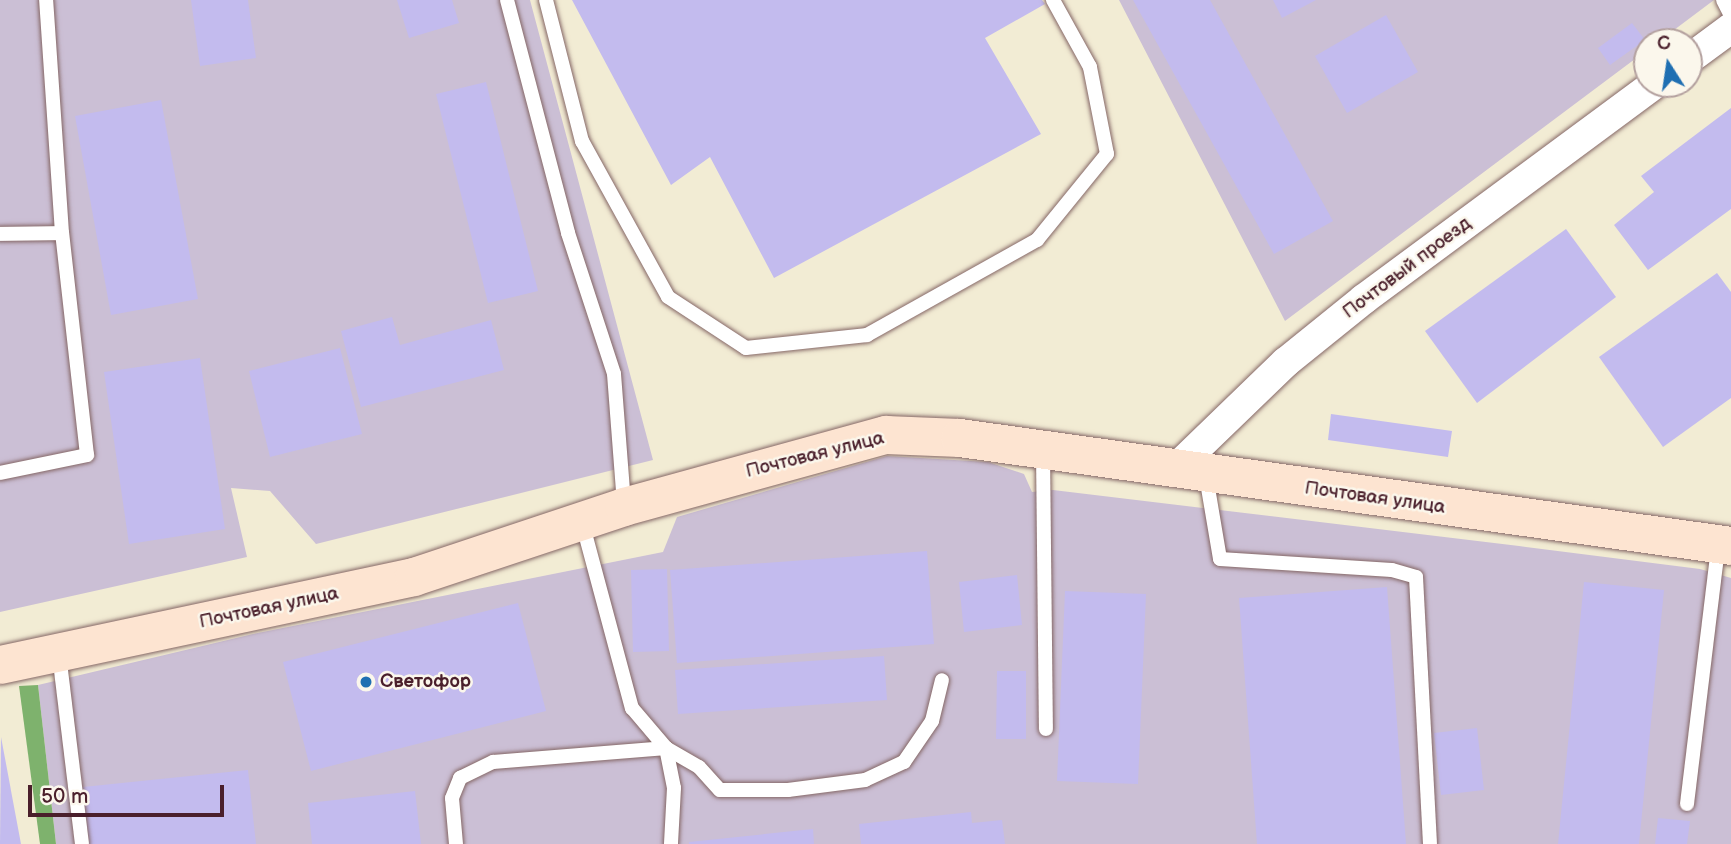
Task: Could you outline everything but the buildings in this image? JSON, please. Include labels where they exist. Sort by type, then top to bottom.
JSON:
[{"type":"street","points":[[1703,48],[1731,27]]},
{"type":"street","name":"Почтовый проезд","points":[[1190,472],[1286,362],[1364,299],[1636,98]]},
{"type":"street","name":"Почтовая улица","points":[[0,665],[414,577],[624,507],[886,435],[960,438],[1725,545]]},
{"type":"lane","points":[[0,473],[87,455],[62,233],[46,0]]},
{"type":"lane","points":[[507,0],[568,233],[614,374],[624,507]]},
{"type":"lane","points":[[546,0],[582,141],[668,297],[746,348],[867,335],[1037,240],[1107,154],[1090,67],[1053,0]]},
{"type":"lane","points":[[1723,0],[1731,16]]},
{"type":"lane","points":[[0,234],[62,233]]},
{"type":"lane","points":[[1043,451],[1046,729]]},
{"type":"lane","points":[[1190,472],[1220,558],[1392,570],[1416,577],[1430,844]]},
{"type":"lane","points":[[582,521],[632,708],[666,748],[699,767],[720,790],[788,790],[864,780],[904,762],[932,721],[942,680]]},
{"type":"lane","points":[[1687,804],[1725,545]]},
{"type":"lane","points":[[59,653],[82,844]]},
{"type":"lane","points":[[456,844],[452,798],[460,778],[493,762],[666,748]]},
{"type":"lane","points":[[666,748],[674,788],[671,844]]},
{"type":"shaded area","points":[[0,0],[530,0],[653,460],[316,544],[270,491],[231,488],[247,557],[0,612]]},
{"type":"shaded area","points":[[1119,0],[1714,0],[1677,28],[1633,28],[1633,60],[1285,321]]},
{"type":"shaded area","points":[[887,456],[988,462],[1024,474],[1032,492],[1053,490],[1519,546],[1700,569],[1731,578],[1731,844],[56,844],[38,685],[253,634],[663,552],[677,517]]},
{"type":"green space","points":[[38,685],[56,844],[40,844],[19,686]]},
{"type":"place","name":"Светофор","points":[[366,682]]}]
